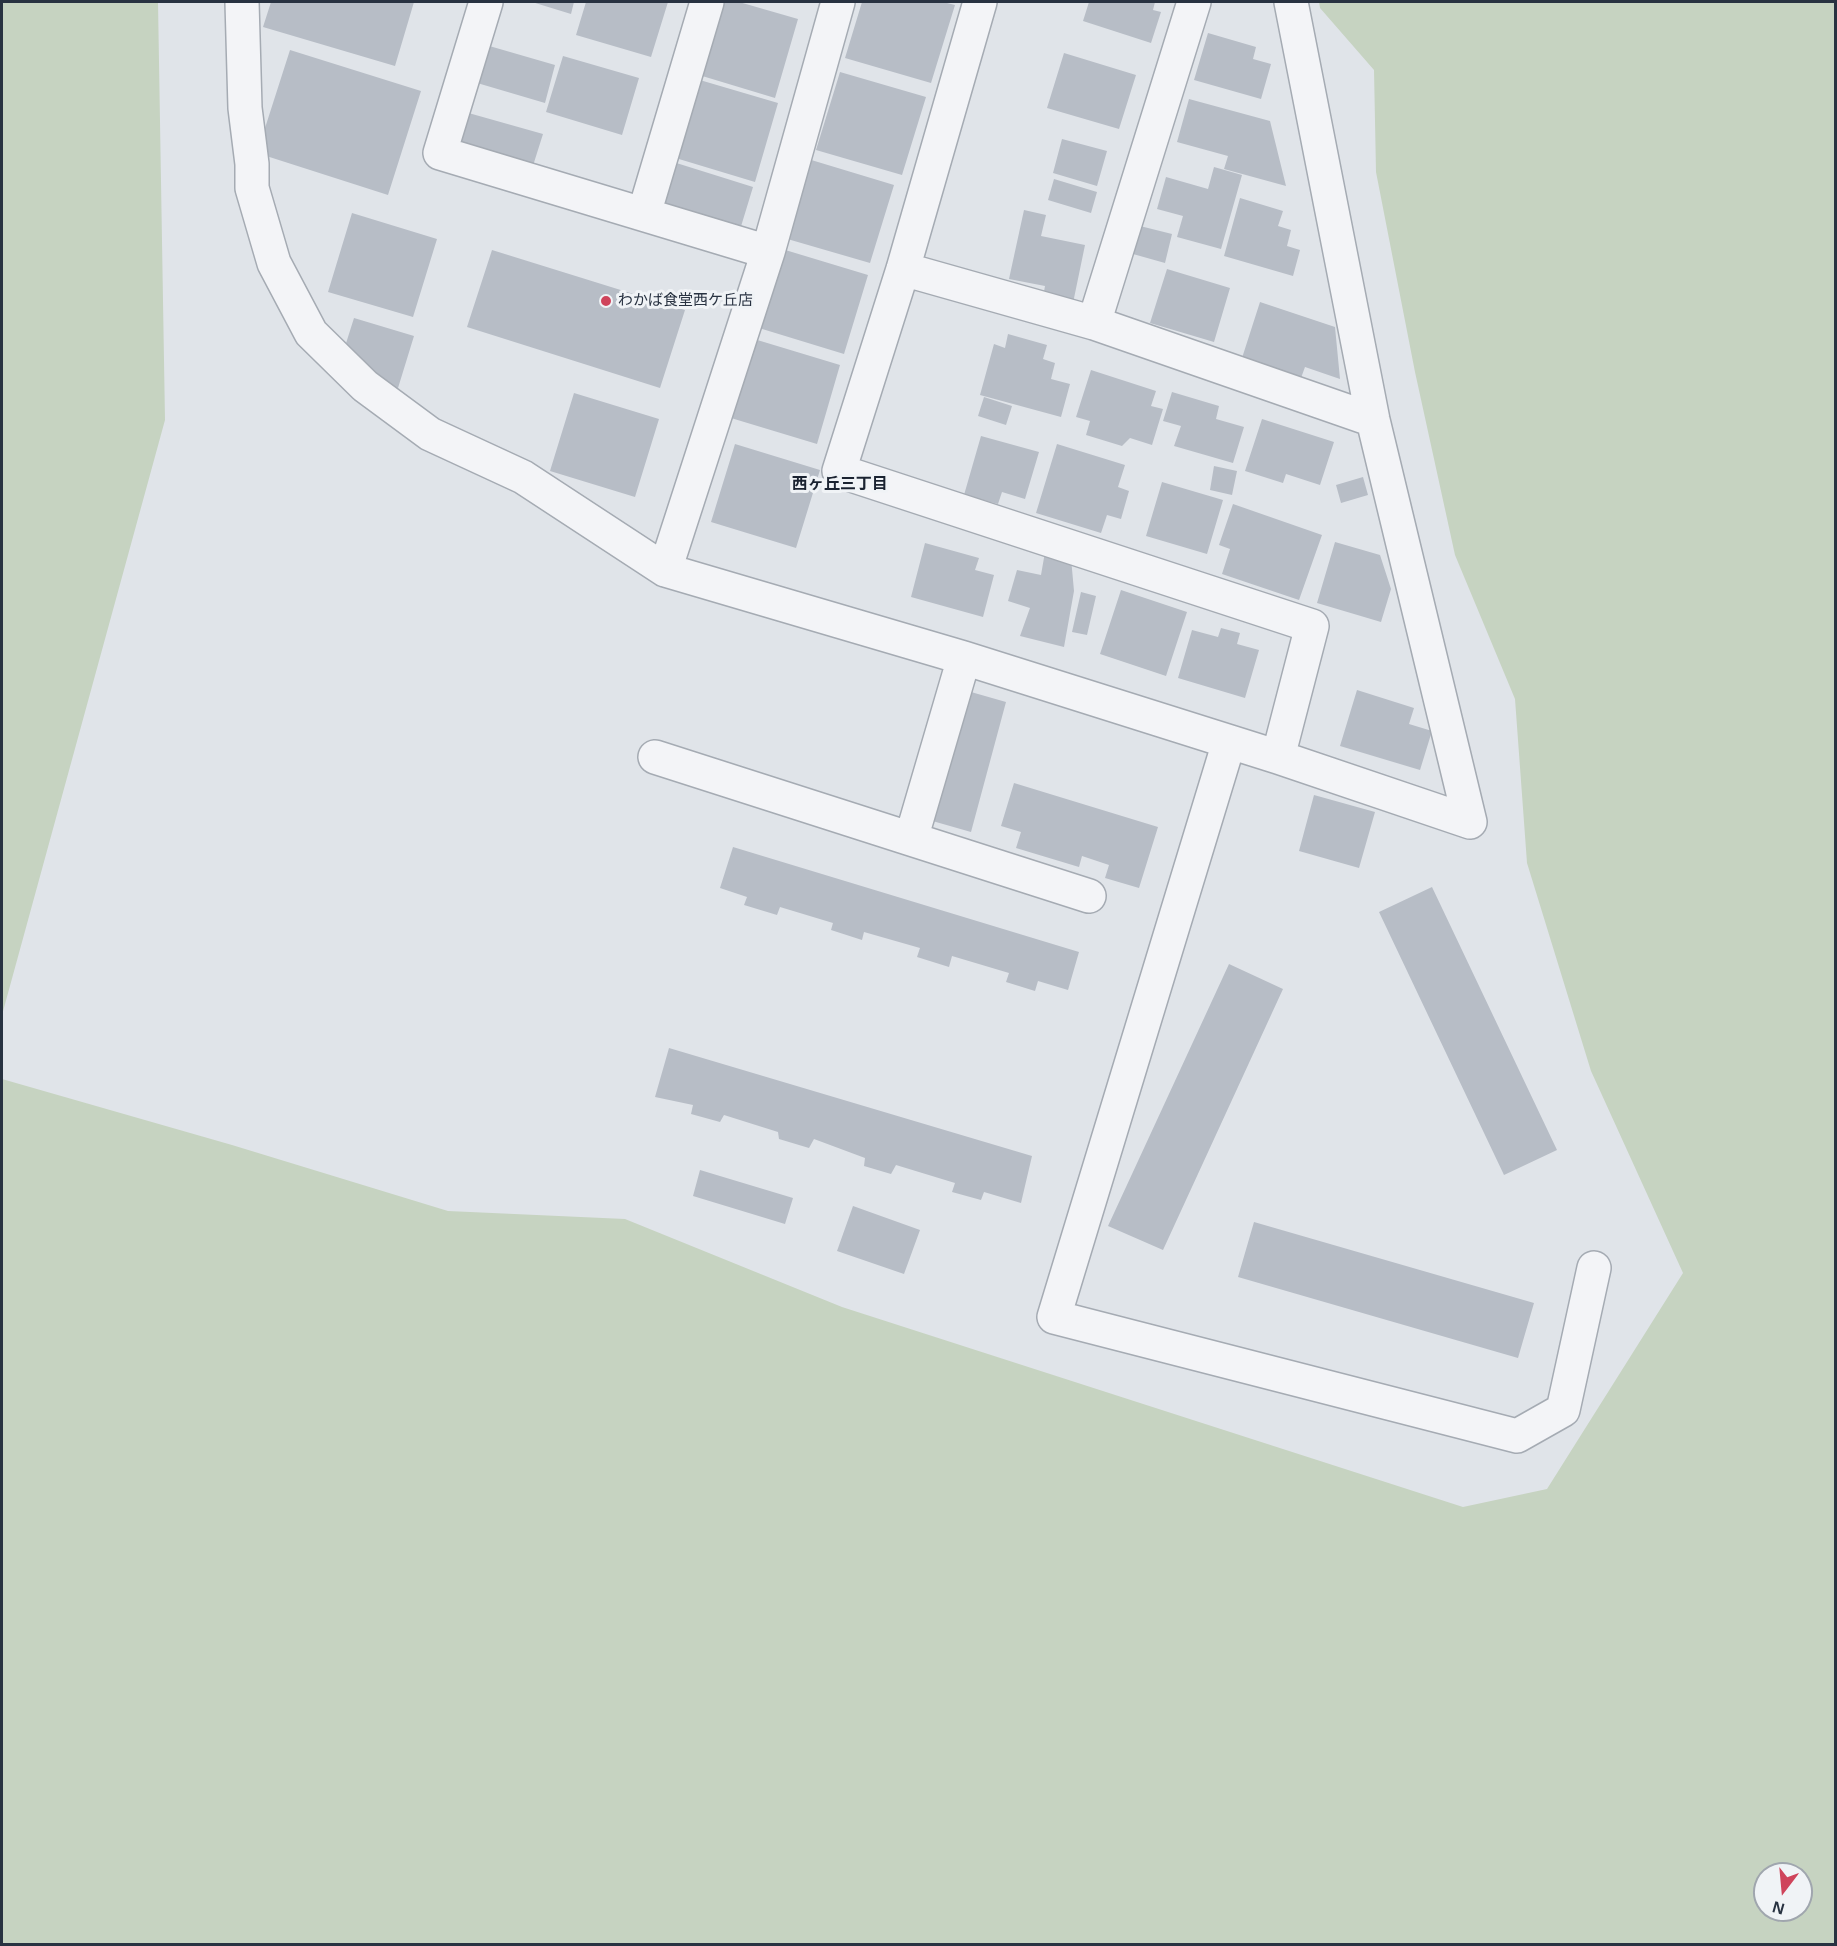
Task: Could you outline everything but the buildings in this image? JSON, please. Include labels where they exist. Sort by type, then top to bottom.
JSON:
[{"type":"street","points":[[242,2],[245,108],[252,164],[252,188],[274,263],[311,333],[365,386],[430,434],[523,477],[665,570],[964,658],[1278,757],[1470,822],[1373,420],[1291,2]]},
{"type":"street","points":[[486,2],[440,153],[768,252]]},
{"type":"street","points":[[644,214],[707,2]]},
{"type":"street","points":[[665,570],[768,252],[838,2]]},
{"type":"street","points":[[980,2],[903,269],[838,471],[1312,626],[1278,757]]},
{"type":"street","points":[[1094,323],[1194,2]]},
{"type":"street","points":[[903,269],[1094,323],[1373,420]]},
{"type":"street","points":[[911,839],[964,658]]},
{"type":"street","points":[[1230,742],[1054,1317],[1517,1436],[1563,1410],[1594,1268]]},
{"type":"street","points":[[655,757],[1089,896]]},
{"type":"green space","points":[[2,2],[158,2],[165,420],[2,1015]]},
{"type":"green space","points":[[1319,2],[1835,2],[1835,1944],[2,1944],[2,1079],[232,1145],[448,1211],[625,1219],[842,1307],[1463,1507],[1547,1489],[1683,1273],[1591,1071],[1527,863],[1515,699],[1455,555],[1415,372],[1376,172],[1374,70],[1320,8]]},
{"type":"place","name":"わかば食堂西ケ丘店","points":[[606,301]]},
{"type":"district","name":"西ヶ丘三丁目","points":[[840,485]]}]
